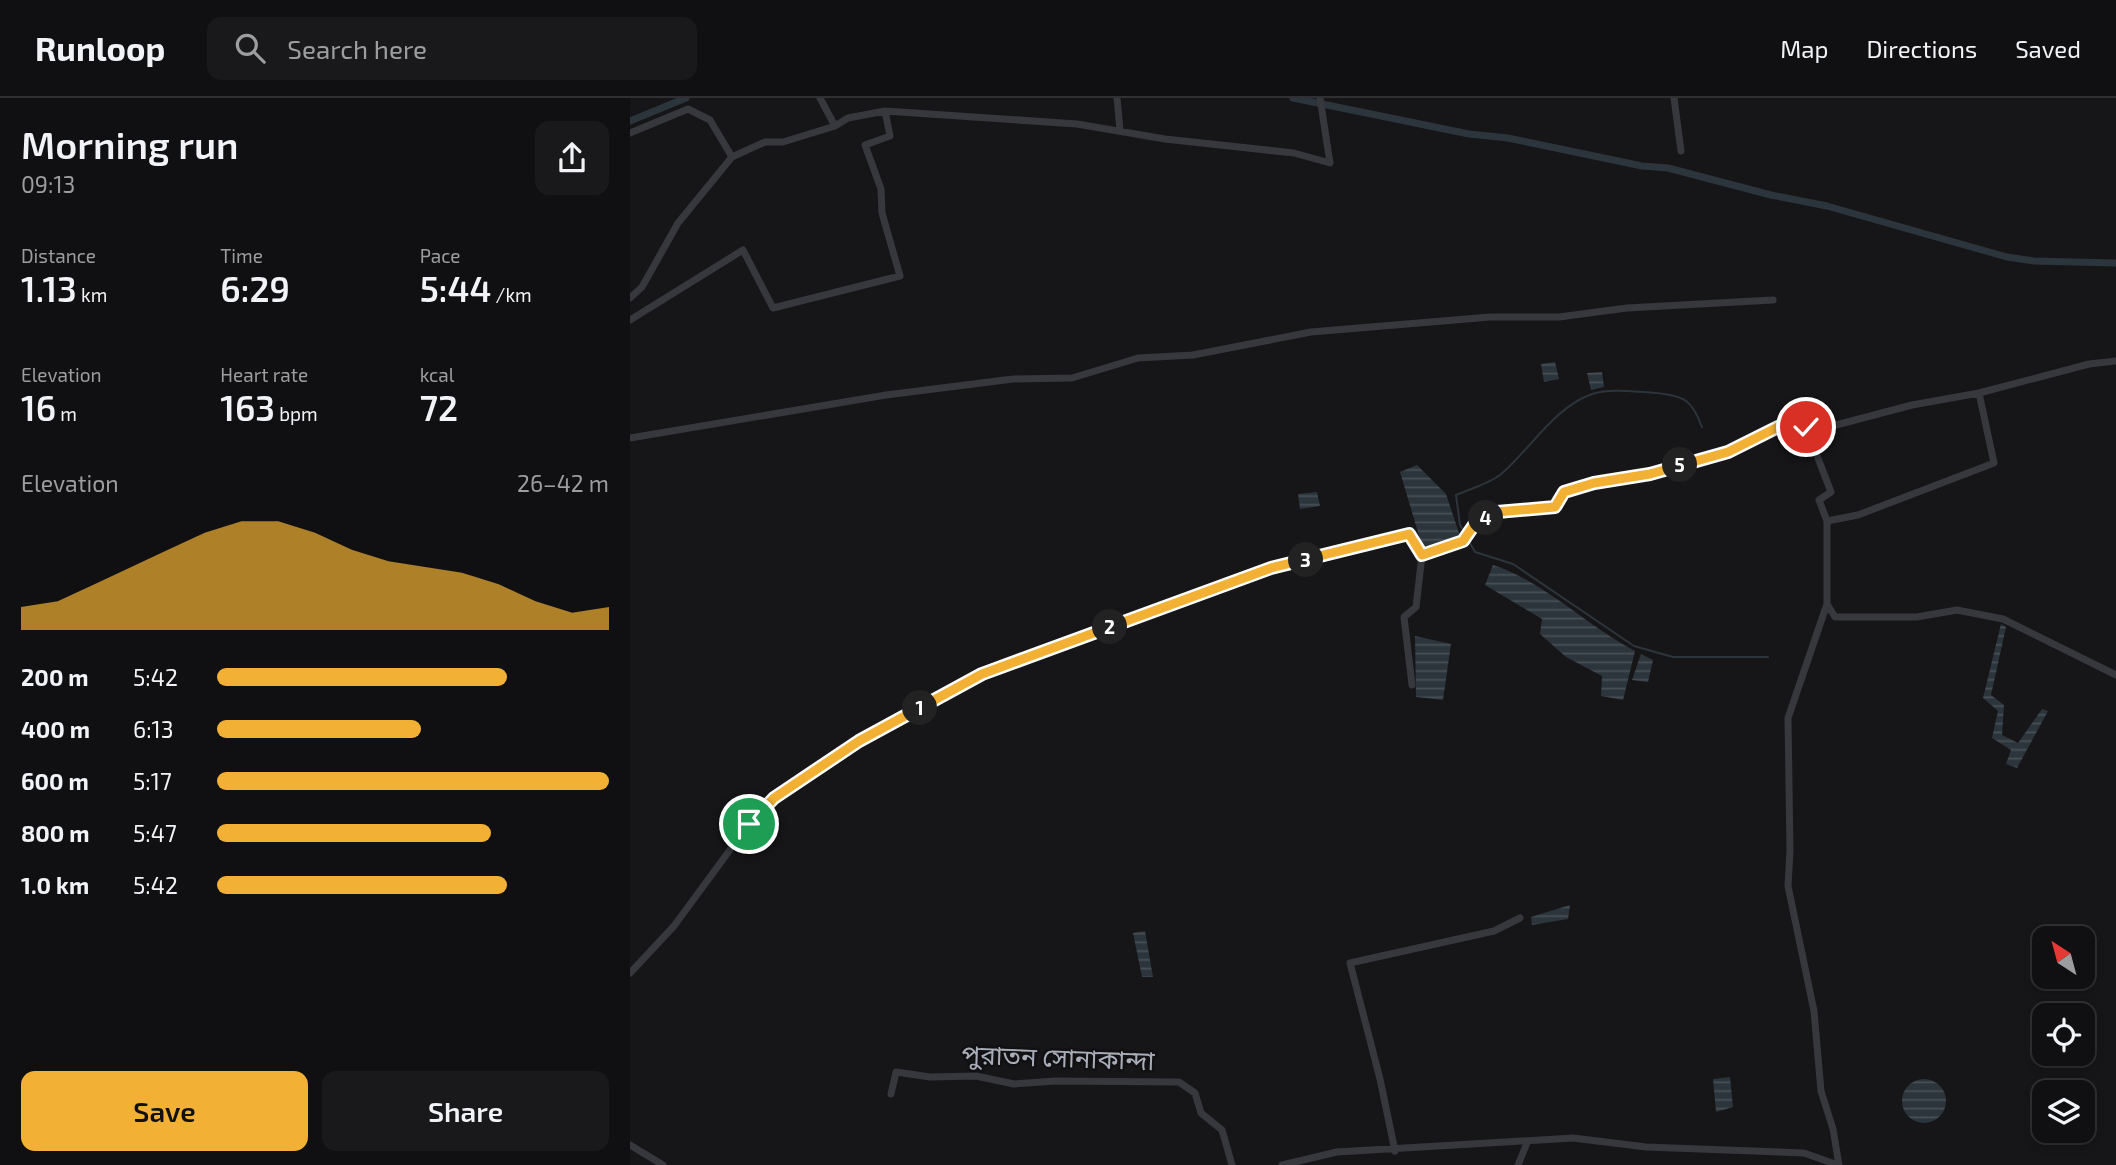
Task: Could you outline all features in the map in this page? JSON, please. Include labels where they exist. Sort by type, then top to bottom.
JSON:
[{"type":"street","points":[[820,98],[835,126]]},
{"type":"street","points":[[630,298],[642,287],[678,223],[732,157],[765,142],[783,142],[835,126],[848,118],[885,111],[1038,120],[1120,130],[1165,139],[1294,153],[1330,163],[1320,98]]},
{"type":"street","points":[[1674,98],[1681,151]]},
{"type":"street","points":[[1118,99],[1120,130]]},
{"type":"street","points":[[630,133],[688,109],[709,120],[732,157]]},
{"type":"street","points":[[630,320],[743,250],[773,308],[900,276],[882,214],[881,190],[864,145],[890,136],[885,111]]},
{"type":"street","points":[[630,438],[886,395],[1013,379],[1072,378],[1138,358],[1193,355],[1311,332],[1490,317],[1559,317],[1627,308],[1773,300]]},
{"type":"street","points":[[1422,555],[1463,541],[1474,525],[1497,512],[1555,507],[1564,492],[1594,483],[1650,474],[1728,452],[1782,425],[1821,429],[1912,405],[1979,394],[2037,376],[2116,361]]},
{"type":"street","points":[[1827,521],[1858,515],[1994,463],[1979,394]]},
{"type":"street","points":[[1282,1165],[1337,1152],[1395,1151],[1573,1138],[1646,1147],[1804,1153],[1838,1165],[1833,1129],[1821,1091],[1814,1011],[1788,886],[1788,718],[1827,604],[1827,521],[1819,500],[1831,492],[1806,427]]},
{"type":"street","points":[[630,974],[674,926],[749,824],[774,798],[859,741],[982,674],[1271,568],[1409,534],[1422,555],[1416,607],[1404,617],[1412,685]]},
{"type":"street","points":[[1827,604],[1835,617],[1917,617],[1957,610],[2003,620],[2116,675]]},
{"type":"street","points":[[1395,1151],[1380,1079],[1350,963],[1494,931],[1520,918]]},
{"type":"street","name":"পুরাতন সোনাকান্দা","points":[[891,1094],[897,1072],[930,1077],[976,1076],[1014,1084],[1056,1081],[1180,1082],[1195,1093],[1201,1113],[1222,1130],[1232,1165]]},
{"type":"street","points":[[1518,1165],[1527,1143]]},
{"type":"street","points":[[630,1145],[663,1165]]},
{"type":"shaded area","points":[[1555,362],[1559,379],[1544,382],[1541,364]]},
{"type":"shaded area","points":[[1602,372],[1604,387],[1591,390],[1587,373]]},
{"type":"shaded area","points":[[1417,465],[1446,494],[1460,536],[1423,549],[1400,472]]},
{"type":"shaded area","points":[[1317,492],[1320,506],[1300,509],[1298,494]]},
{"type":"shaded area","points":[[1493,565],[1531,582],[1635,651],[1623,700],[1601,696],[1602,676],[1566,657],[1540,634],[1542,619],[1485,585]]},
{"type":"shaded area","points":[[2001,624],[2006,627],[1991,695],[2004,705],[2002,735],[2018,743],[2042,709],[2048,711],[2017,768],[2006,764],[2011,750],[1992,738],[1998,711],[1983,698]]},
{"type":"shaded area","points":[[1415,636],[1451,644],[1443,700],[1416,697]]},
{"type":"shaded area","points":[[1641,654],[1653,660],[1648,682],[1632,680]]},
{"type":"shaded area","points":[[1570,905],[1568,919],[1532,925],[1531,917]]},
{"type":"shaded area","points":[[1145,931],[1153,977],[1142,977],[1133,933]]},
{"type":"shaded area","points":[[1730,1077],[1733,1107],[1716,1112],[1713,1079]]},
{"type":"shaded area","points":[[1924,1079],[1939,1086],[1946,1101],[1939,1116],[1924,1123],[1909,1116],[1902,1101],[1909,1086]]},
{"type":"waterway","points":[[630,121],[686,98]]},
{"type":"waterway","points":[[1293,98],[1469,134],[1508,138],[1642,166],[1668,168],[1771,195],[1827,206],[2007,257],[2034,261],[2116,263]]},
{"type":"waterway","points":[[1465,533],[1460,525],[1456,495],[1500,475],[1554,419],[1578,400],[1607,391],[1674,396],[1691,405],[1702,427]]},
{"type":"waterway","points":[[1467,538],[1475,552],[1513,564],[1634,646],[1673,657],[1768,657]]},
{"type":"route","points":[[749,824],[774,798],[859,741],[982,674],[1021,662],[1271,568],[1402,538],[1409,534],[1422,555],[1463,541],[1474,525],[1497,512],[1555,507],[1564,492],[1594,483],[1650,474],[1728,452],[1782,425],[1806,427]]}]
